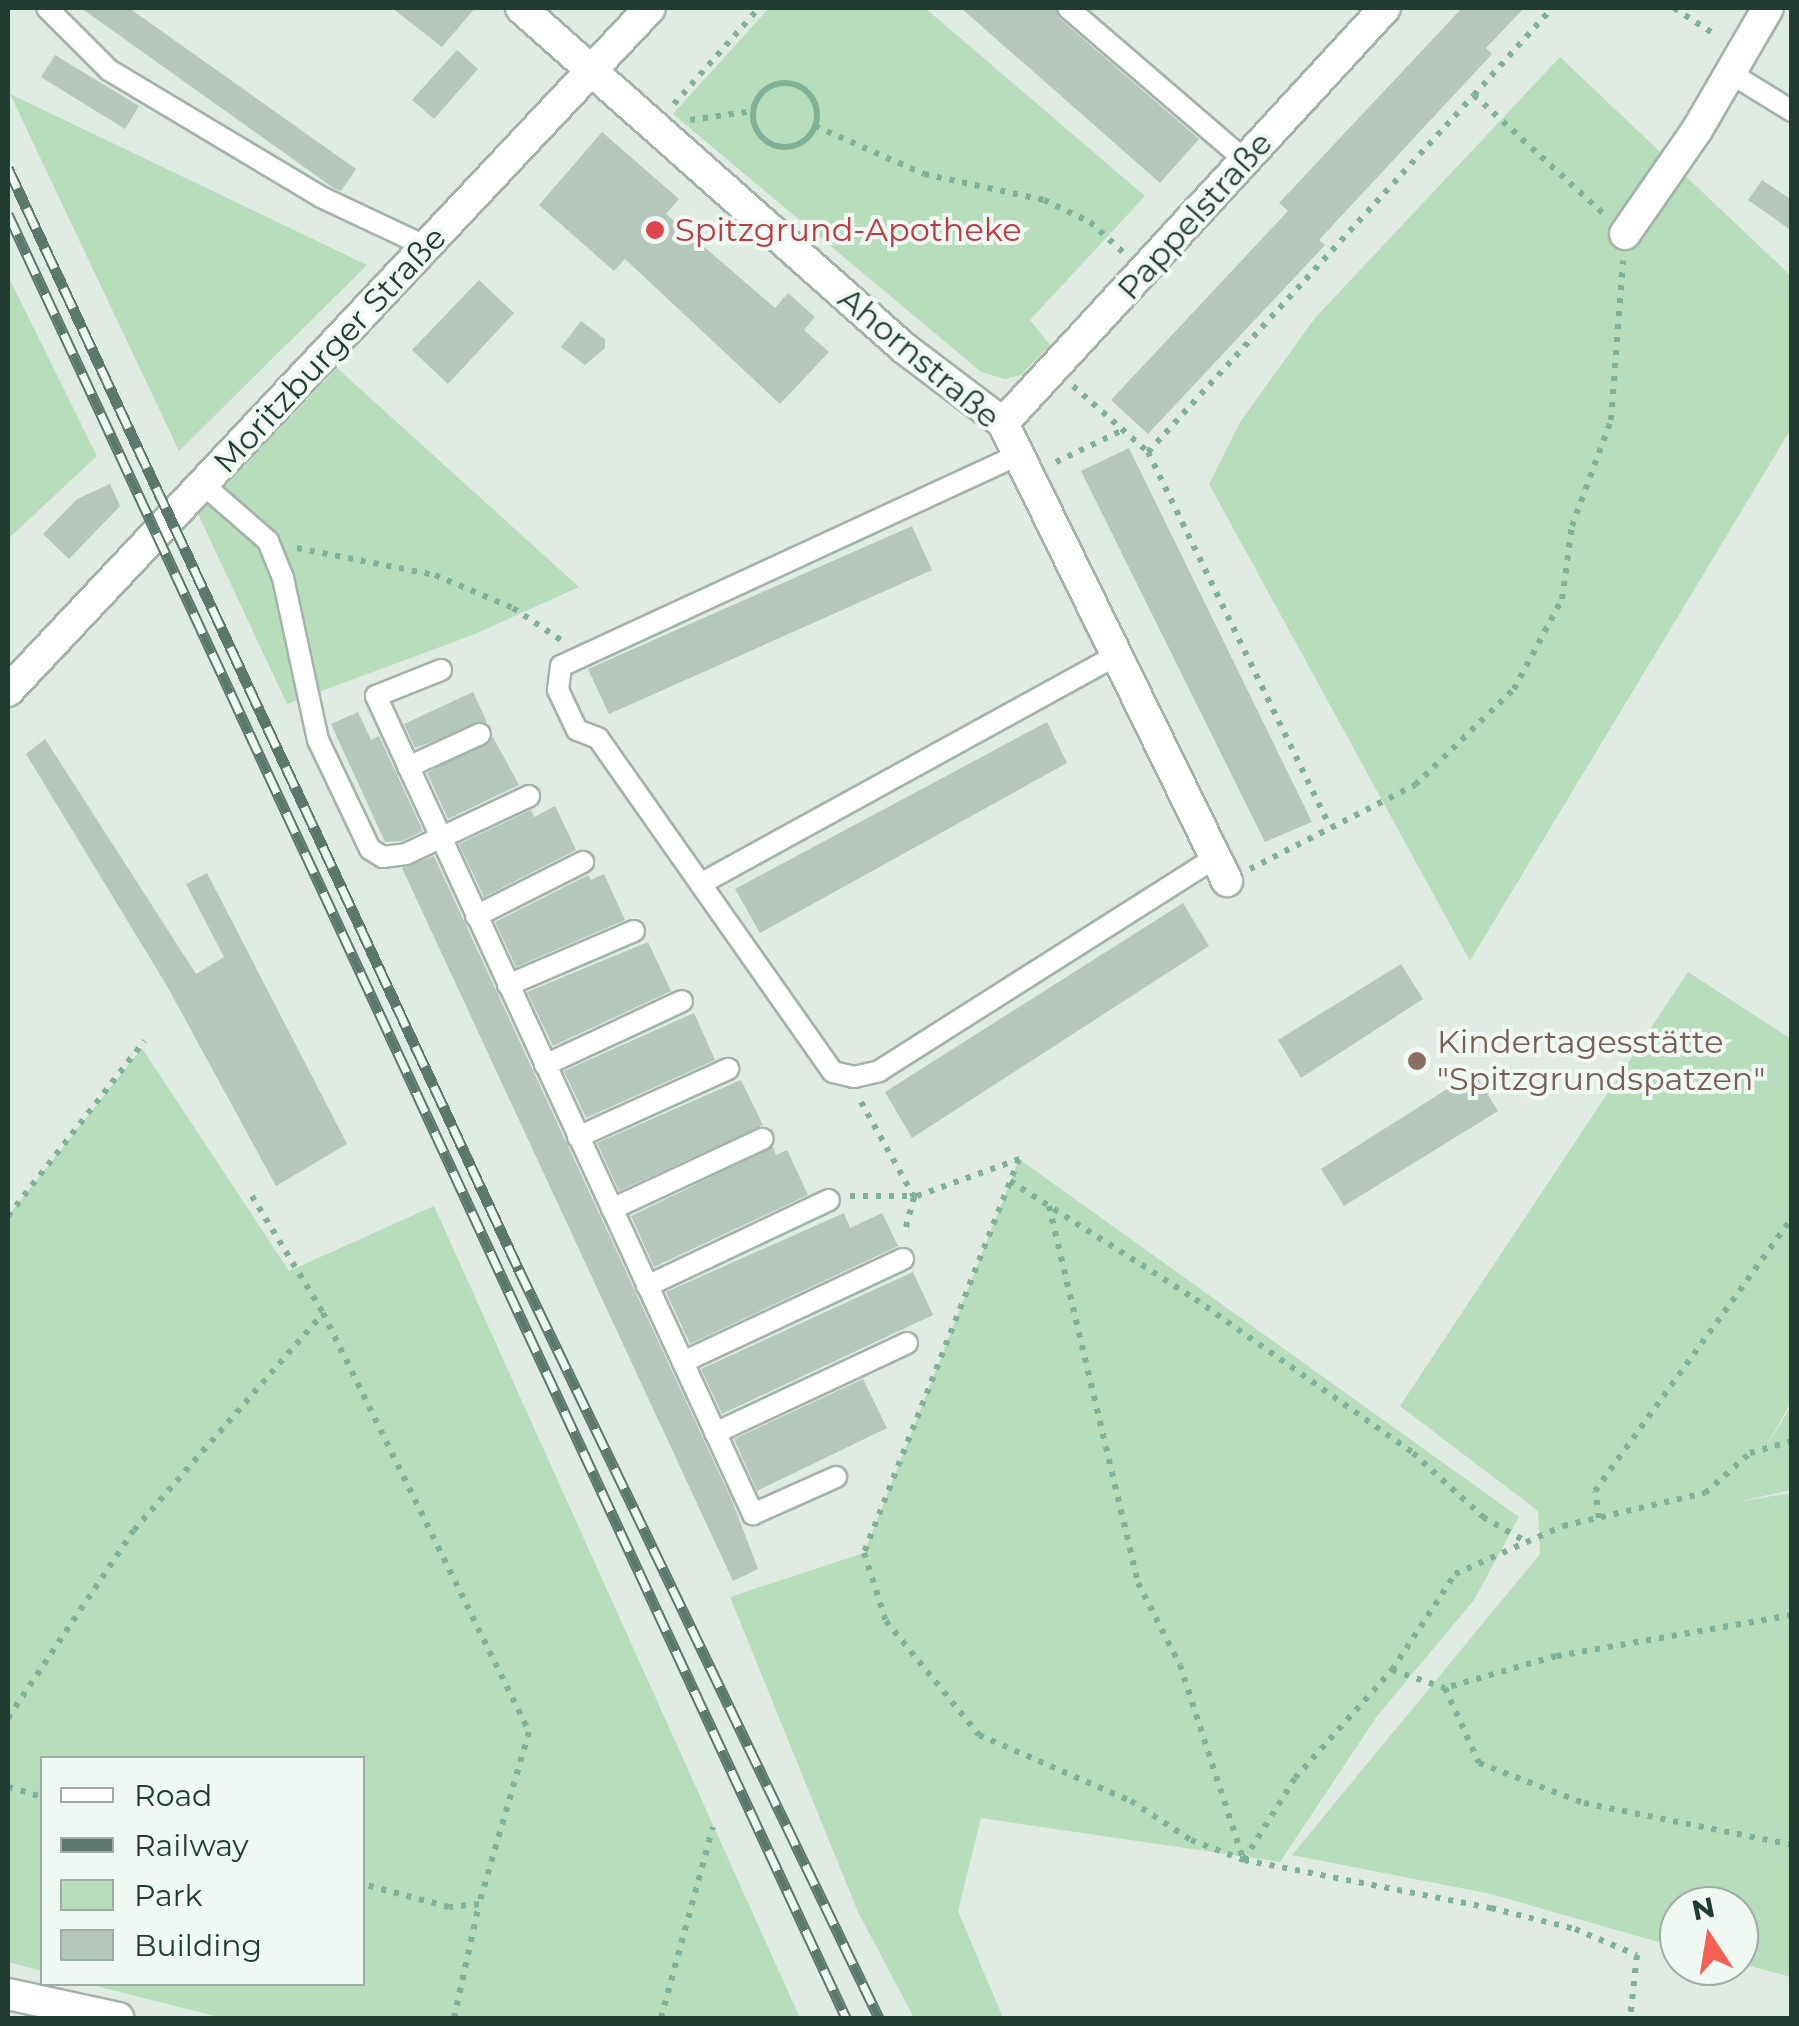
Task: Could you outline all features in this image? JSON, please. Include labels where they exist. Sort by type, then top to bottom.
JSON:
[{"type":"street","name":"Ahornstraße","points":[[521,8],[904,348],[1002,423],[1113,658],[1220,870]]},
{"type":"street","name":"Moritzburger Straße","points":[[8,692],[650,8]]},
{"type":"street","name":"Pappelstraße","points":[[1002,423],[1056,372],[1385,8]]},
{"type":"street","points":[[1625,234],[1768,8]]},
{"type":"street","points":[[8,1994],[118,2018]]},
{"type":"lane","points":[[47,8],[108,70],[320,196],[425,246]]},
{"type":"lane","points":[[1068,8],[1245,160]]},
{"type":"lane","points":[[1737,62],[1792,112]]},
{"type":"lane","points":[[1023,465],[560,666],[558,690],[577,730],[598,738],[704,882],[833,1072],[845,1075],[879,1071],[1220,870]]},
{"type":"lane","points":[[205,486],[268,541],[283,578],[318,740],[370,849],[383,857],[440,840],[529,796]]},
{"type":"lane","points":[[704,882],[1113,658]]},
{"type":"lane","points":[[441,670],[376,696],[753,1514],[836,1477]]},
{"type":"lane","points":[[408,766],[480,734]]},
{"type":"lane","points":[[476,916],[583,862]]},
{"type":"lane","points":[[508,985],[634,930]]},
{"type":"lane","points":[[544,1064],[682,1000]]},
{"type":"lane","points":[[578,1137],[728,1069]]},
{"type":"lane","points":[[612,1209],[762,1139]]},
{"type":"lane","points":[[647,1286],[829,1200]]},
{"type":"lane","points":[[682,1362],[903,1259]]},
{"type":"lane","points":[[715,1433],[907,1343]]},
{"type":"path","points":[[654,127],[759,8]]},
{"type":"path","points":[[1148,452],[1552,8]]},
{"type":"path","points":[[1674,8],[1737,62]]},
{"type":"path","points":[[789,84],[814,102],[815,126],[796,145],[771,144],[758,132],[753,111],[766,89],[789,84]]},
{"type":"path","points":[[1220,870],[1330,826],[1415,786],[1514,690],[1562,600],[1572,526],[1611,420],[1625,234],[1474,95]]},
{"type":"path","points":[[654,127],[753,111]]},
{"type":"path","points":[[815,126],[924,174],[1044,200],[1090,222],[1145,272]]},
{"type":"path","points":[[1056,372],[1148,452],[1330,826]]},
{"type":"path","points":[[1023,465],[1123,430]]},
{"type":"path","points":[[268,541],[435,575],[535,621]]},
{"type":"path","points":[[8,1216],[144,1041]]},
{"type":"path","points":[[845,1075],[914,1197],[903,1259]]},
{"type":"path","points":[[829,1200],[914,1197],[1003,1159],[1019,1159],[864,1553],[886,1621],[979,1735],[1131,1800],[1191,1840],[1244,1860],[1280,1862],[1575,1929],[1637,1955],[1630,2018]]},
{"type":"path","points":[[1010,1181],[1195,1299],[1413,1453],[1483,1516],[1526,1542]]},
{"type":"path","points":[[252,1196],[322,1313],[529,1732],[480,1904],[454,2018]]},
{"type":"path","points":[[1049,1206],[1138,1582],[1180,1664],[1244,1860]]},
{"type":"path","points":[[1599,1518],[1595,1491],[1792,1218]]},
{"type":"path","points":[[8,1718],[134,1530],[322,1313]]},
{"type":"path","points":[[1244,1860],[1295,1778],[1392,1670],[1455,1574],[1526,1542],[1599,1518],[1705,1494],[1750,1452],[1792,1441]]},
{"type":"path","points":[[1392,1670],[1445,1688],[1556,1656],[1792,1615]]},
{"type":"path","points":[[1445,1688],[1480,1763],[1584,1803],[1792,1845]]},
{"type":"path","points":[[8,1787],[40,1796]]},
{"type":"path","points":[[661,2018],[713,1827]]},
{"type":"path","points":[[365,1885],[449,1907],[480,1904]]},
{"type":"green space","points":[[769,8],[925,8],[1145,196],[1030,320],[1050,345],[1021,375],[1005,379],[981,372],[673,114]]},
{"type":"green space","points":[[1560,57],[1791,276],[1791,429],[1470,961],[1209,484],[1240,422],[1315,318]]},
{"type":"green space","points":[[10,94],[367,265],[179,451]]},
{"type":"green space","points":[[8,276],[97,456],[8,539]]},
{"type":"green space","points":[[337,368],[579,587],[475,634],[287,704],[198,514]]},
{"type":"green space","points":[[1688,972],[1791,1039],[1791,1402],[1765,1449],[1791,1406],[1791,1490],[1736,1502],[1791,1493],[1791,1977],[1759,1968],[1759,1886],[1659,1886],[1659,1942],[1491,1894],[1292,1855],[1540,1554],[1538,1511],[1400,1406]]},
{"type":"green space","points":[[142,1048],[289,1271],[434,1206],[800,2018],[222,2018],[97,1986],[365,1986],[365,1756],[40,1756],[40,1970],[8,1962],[8,1216]]},
{"type":"green space","points":[[1019,1159],[1519,1517],[1474,1600],[1377,1716],[1280,1862],[981,1818],[958,1911],[1003,2018],[914,2018],[858,1912],[730,1597],[864,1553]]},
{"type":"building","points":[[81,8],[129,8],[356,169],[341,191],[335,189]]},
{"type":"building","points":[[392,8],[475,8],[442,47]]},
{"type":"building","points":[[961,8],[1055,8],[1059,18],[1199,139],[1160,183]]},
{"type":"building","points":[[1462,8],[1524,8],[1486,48],[1492,54],[1319,240],[1325,245],[1148,434],[1111,400],[1288,211],[1279,203]]},
{"type":"building","points":[[457,50],[478,69],[434,119],[412,100]]},
{"type":"building","points":[[55,55],[139,106],[125,129],[41,77]]},
{"type":"building","points":[[602,132],[679,199],[666,214],[775,308],[788,293],[815,317],[804,330],[829,352],[780,404],[625,259],[614,271],[539,205]]},
{"type":"building","points":[[1762,180],[1792,200],[1792,231],[1748,200]]},
{"type":"building","points":[[479,280],[514,313],[448,384],[412,350]]},
{"type":"building","points":[[581,321],[605,339],[605,348],[585,365],[561,347]]},
{"type":"building","points":[[1129,448],[1312,822],[1265,842],[1081,471]]},
{"type":"building","points":[[110,484],[120,506],[69,559],[43,534],[77,499]]},
{"type":"building","points":[[912,526],[932,570],[609,714],[588,669]]},
{"type":"building","points":[[473,692],[487,722],[415,748],[404,724]]},
{"type":"building","points":[[358,712],[371,740],[379,736],[423,831],[402,841],[385,842],[331,724]]},
{"type":"building","points":[[1047,722],[1067,763],[760,933],[735,889]]},
{"type":"building","points":[[493,737],[519,785],[448,819],[427,773]]},
{"type":"building","points":[[45,739],[196,974],[224,957],[186,884],[207,873],[347,1144],[276,1186],[167,986],[26,754]]},
{"type":"building","points":[[555,806],[576,850],[484,897],[459,844],[531,810],[534,817]]},
{"type":"building","points":[[434,856],[733,1503],[758,1569],[733,1581],[402,868]]},
{"type":"building","points":[[604,874],[625,920],[516,967],[495,922],[588,875],[591,880]]},
{"type":"building","points":[[1183,903],[1209,946],[912,1138],[885,1092]]},
{"type":"building","points":[[648,942],[671,991],[553,1046],[527,992]]},
{"type":"building","points":[[1401,964],[1423,999],[1301,1078],[1278,1040]]},
{"type":"building","points":[[694,1013],[715,1060],[586,1118],[564,1071]]},
{"type":"building","points":[[1474,1072],[1498,1111],[1344,1206],[1321,1169]]},
{"type":"building","points":[[741,1080],[763,1125],[619,1191],[597,1143]]},
{"type":"building","points":[[773,1147],[776,1155],[787,1150],[808,1195],[654,1267],[631,1216]]},
{"type":"building","points":[[844,1213],[850,1228],[882,1213],[898,1246],[690,1344],[666,1292]]},
{"type":"building","points":[[913,1272],[933,1315],[722,1414],[701,1369]]},
{"type":"building","points":[[863,1379],[887,1428],[757,1491],[734,1439]]},
{"type":"railway","points":[[8,168],[519,1270],[879,2018]]},
{"type":"railway","points":[[8,214],[846,2018]]},
{"type":"place","name":"Spitzgrund-Apotheke","points":[[655,230]]},
{"type":"place","name":"Kindertagesstätte \"Spitzgrundspatzen\"","points":[[1417,1061]]}]
